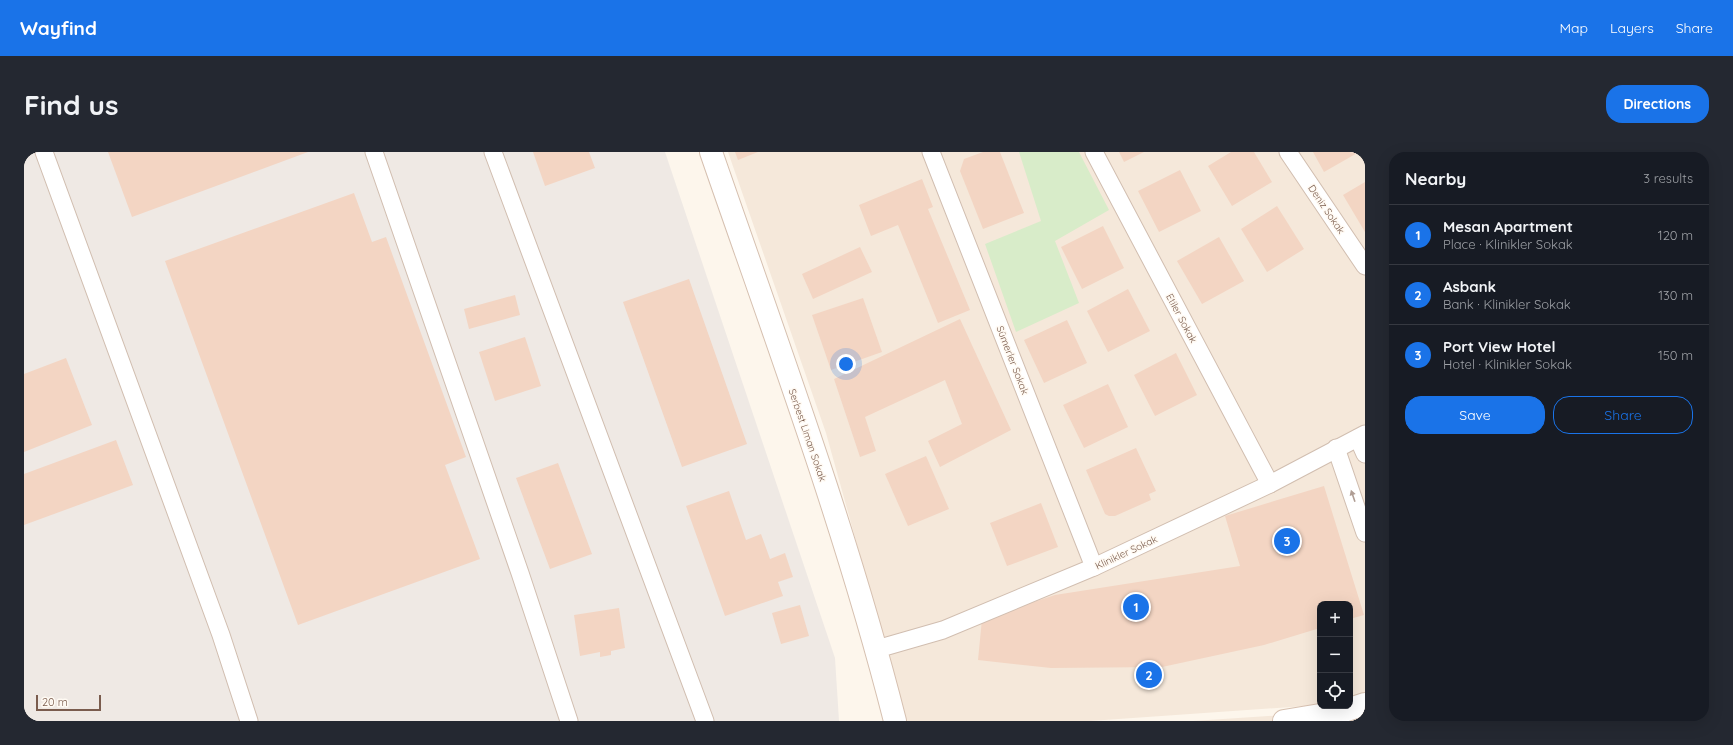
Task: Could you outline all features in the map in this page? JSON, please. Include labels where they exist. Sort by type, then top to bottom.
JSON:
[{"type":"main road","name":"Serbest Liman Sokak","points":[[711,152],[815,453],[877,650],[896,721]]},
{"type":"main road","points":[[1284,721],[1346,716],[1365,704]]},
{"type":"street","points":[[44,152],[221,635],[249,721]]},
{"type":"street","points":[[374,152],[569,721]]},
{"type":"street","points":[[493,152],[705,721]]},
{"type":"street","name":"Sümerler Sokak","points":[[932,152],[1094,567]]},
{"type":"street","name":"Etiler Sokak","points":[[1094,152],[1270,484]]},
{"type":"street","name":"Deniz Sokak","points":[[1288,152],[1365,266]]},
{"type":"street","name":"Klinikler Sokak","points":[[877,650],[943,630],[1094,567],[1270,484],[1336,448],[1363,442]]},
{"type":"street","points":[[1336,448],[1365,533]]},
{"type":"shaded area","points":[[24,152],[665,152],[835,658],[839,721],[24,721]]},
{"type":"shaded area","points":[[728,152],[1365,152],[1365,695],[1353,699],[1353,601],[1317,601],[1317,705],[1090,721],[906,721],[826,433]]},
{"type":"shaded area","points":[[1365,704],[1365,721],[1193,721],[1344,711]]},
{"type":"green space","points":[[1019,152],[1079,152],[1109,210],[1055,241],[1079,303],[1016,332],[985,244],[1041,221]]},
{"type":"building","points":[[108,152],[308,152],[132,217]]},
{"type":"building","points":[[533,152],[589,152],[595,168],[545,186]]},
{"type":"building","points":[[735,152],[758,152],[738,160]]},
{"type":"building","points":[[983,152],[1000,152],[1024,213],[983,229],[960,171],[964,159]]},
{"type":"building","points":[[1119,152],[1144,152],[1124,162]]},
{"type":"building","points":[[1231,152],[1254,152],[1272,182],[1232,206],[1208,166]]},
{"type":"building","points":[[1313,152],[1359,152],[1324,172]]},
{"type":"building","points":[[1180,170],[1201,211],[1159,232],[1138,191]]},
{"type":"building","points":[[922,179],[933,207],[928,209],[970,310],[938,323],[898,225],[871,236],[859,205]]},
{"type":"building","points":[[1365,182],[1365,232],[1343,195]]},
{"type":"building","points":[[354,193],[372,242],[386,237],[466,457],[445,465],[480,559],[298,625],[165,261]]},
{"type":"building","points":[[1277,206],[1304,249],[1267,272],[1241,229]]},
{"type":"building","points":[[1103,226],[1124,268],[1082,289],[1061,247]]},
{"type":"building","points":[[1219,237],[1244,281],[1202,304],[1177,261]]},
{"type":"building","points":[[860,247],[872,272],[813,299],[802,274]]},
{"type":"building","points":[[689,279],[747,444],[682,467],[623,302]]},
{"type":"building","points":[[1128,289],[1150,331],[1108,352],[1087,311]]},
{"type":"building","points":[[515,295],[520,315],[469,329],[464,309]]},
{"type":"building","points":[[863,298],[882,352],[831,370],[812,315]]},
{"type":"building","points":[[960,319],[1011,430],[940,467],[928,441],[962,424],[945,380],[865,417],[876,451],[860,457],[834,379]]},
{"type":"building","points":[[1067,320],[1087,363],[1044,383],[1024,340]]},
{"type":"building","points":[[525,337],[541,386],[495,401],[479,352]]},
{"type":"building","points":[[1176,353],[1197,395],[1155,416],[1134,375]]},
{"type":"building","points":[[66,358],[92,425],[24,452],[24,374]]},
{"type":"building","points":[[1108,384],[1128,427],[1084,448],[1063,405]]},
{"type":"building","points":[[116,440],[133,485],[24,525],[24,474]]},
{"type":"building","points":[[1136,448],[1156,491],[1149,494],[1151,500],[1115,516],[1109,516],[1105,514],[1086,470]]},
{"type":"building","points":[[926,456],[949,509],[908,526],[885,474]]},
{"type":"building","points":[[558,463],[592,554],[550,569],[516,478]]},
{"type":"building","points":[[1324,486],[1364,615],[1353,618],[1353,601],[1317,601],[1317,629],[1264,645],[1162,667],[1051,668],[978,660],[982,619],[1055,595],[1240,566],[1225,516]]},
{"type":"building","points":[[729,491],[746,540],[761,534],[770,559],[785,553],[793,577],[778,582],[783,596],[725,616],[686,506]]},
{"type":"building","points":[[1041,503],[1058,547],[1007,566],[990,523]]},
{"type":"building","points":[[800,605],[809,636],[781,644],[772,613]]},
{"type":"building","points":[[619,608],[625,648],[611,651],[611,655],[600,657],[600,652],[580,656],[574,615]]},
{"type":"place","name":"Port View Hotel","points":[[1287,541]]},
{"type":"place","name":"Mesan Apartment","points":[[1136,607]]},
{"type":"place","name":"Asbank","points":[[1149,675]]}]
